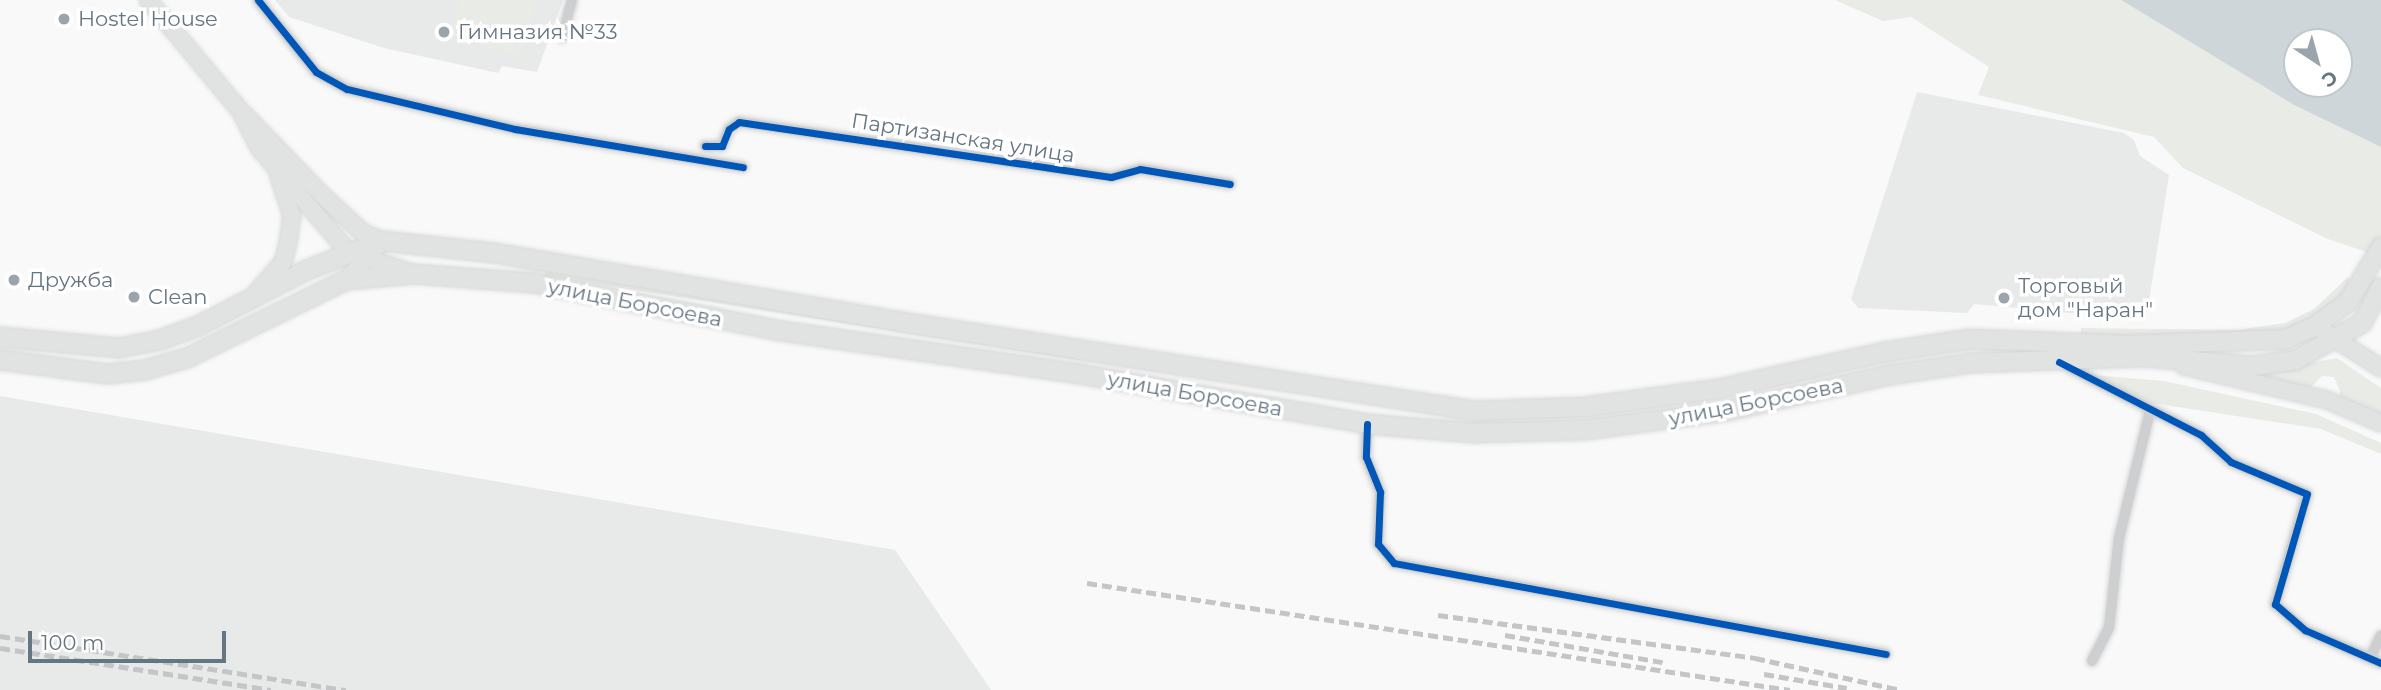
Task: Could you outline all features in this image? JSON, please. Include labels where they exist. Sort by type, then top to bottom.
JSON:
[{"type":"main road","points":[[136,0],[273,166],[358,257],[415,274]]},
{"type":"main road","points":[[148,0],[238,108],[349,221],[382,241]]},
{"type":"main road","points":[[238,108],[260,149]]},
{"type":"main road","points":[[252,296],[283,262],[288,243],[292,216],[273,166]]},
{"type":"main road","name":"улица Борсоева","points":[[0,337],[119,348],[198,327],[252,296],[358,257],[382,241],[538,261],[1476,411],[1585,407],[1719,389],[1885,352],[1970,339],[2245,344],[2286,340],[2315,326],[2374,283]]},
{"type":"main road","points":[[2374,283],[2381,247]]},
{"type":"main road","points":[[346,280],[358,257]]},
{"type":"main road","points":[[534,284],[538,261]]},
{"type":"main road","name":"улица Борсоева","points":[[0,360],[107,374],[145,370],[187,358],[346,280],[415,274],[534,284],[775,330],[1079,374],[1367,424],[1474,433],[1585,430],[1727,411],[1929,368],[2144,357],[2253,366],[2296,360],[2339,339],[2362,323],[2374,283]]},
{"type":"main road","points":[[2358,352],[2362,323]]},
{"type":"main road","points":[[2315,326],[2381,368]]},
{"type":"main road","points":[[2144,357],[2327,400],[2381,424]]},
{"type":"main road","points":[[1367,424],[1372,396]]},
{"type":"street","points":[[258,0],[316,72],[347,89],[515,130],[743,167]]},
{"type":"street","points":[[562,37],[572,0]]},
{"type":"street","name":"Партизанская улица","points":[[705,146],[722,146],[729,130],[739,122],[1111,177],[1140,169],[1230,184]]},
{"type":"street","points":[[2059,362],[2201,435],[2231,462],[2307,495],[2275,604],[2305,630],[2376,660],[2381,635]]},
{"type":"street","points":[[2092,661],[2109,628],[2119,538],[2150,411]]},
{"type":"street","points":[[1367,424],[1366,457],[1380,492],[1378,544],[1394,563],[1886,654]]},
{"type":"shaded area","name":"Гимназия №33","points":[[275,0],[563,0],[537,72],[502,66],[498,73],[384,48],[289,17]]},
{"type":"shaded area","points":[[459,0],[536,0],[520,56],[449,36]]},
{"type":"shaded area","points":[[1835,0],[2121,0],[2294,105],[2381,147],[2381,257],[2328,239],[2183,168],[2154,137],[1978,95],[1989,67],[1911,17],[1883,21]]},
{"type":"shaded area","points":[[2121,0],[2381,0],[2381,147],[2294,105]]},
{"type":"shaded area","points":[[1917,92],[2124,133],[2134,140],[2140,156],[2169,175],[2146,320],[1974,304],[1967,313],[1858,308],[1851,299]]},
{"type":"shaded area","points":[[545,271],[1081,355],[1080,360],[544,276]]},
{"type":"shaded area","points":[[2348,277],[2350,282],[2329,308],[2289,332],[2236,342],[2081,334],[2081,328],[2237,330],[2285,323],[2314,309]]},
{"type":"shaded area","points":[[2337,358],[2381,388],[2381,425],[2338,404],[2340,391],[2334,377],[2322,376],[2304,394],[2252,374]]},
{"type":"shaded area","points":[[2092,375],[2164,381],[2316,414],[2381,443],[2381,454],[2321,429],[2126,399]]},
{"type":"shaded area","points":[[0,396],[895,550],[991,690],[0,690]]},
{"type":"railway","points":[[1087,583],[1790,690]]},
{"type":"railway","points":[[1438,615],[1755,658],[1901,690]]},
{"type":"railway","points":[[1505,635],[1667,663]]},
{"type":"railway","points":[[0,636],[346,690]]},
{"type":"railway","points":[[0,648],[271,690]]},
{"type":"railway","points":[[1764,674],[1847,688]]},
{"type":"cycle path","points":[[258,0],[316,72],[347,89],[515,129],[743,167]]},
{"type":"cycle path","points":[[705,146],[722,146],[729,129],[739,122],[1111,177],[1140,169],[1230,184]]},
{"type":"cycle path","points":[[2059,362],[2201,435],[2231,462],[2307,494],[2275,604],[2305,630],[2381,663]]},
{"type":"cycle path","points":[[1367,424],[1366,457],[1380,492],[1378,544],[1394,563],[1886,654]]},
{"type":"place","name":"Hostel House","points":[[64,19]]},
{"type":"place","name":"Гимназия №33","points":[[444,32]]},
{"type":"place","name":"Дружба","points":[[14,280]]},
{"type":"place","name":"Clean","points":[[134,297]]},
{"type":"place","name":"Торговый дом \"Наран\"","points":[[2004,298]]}]
